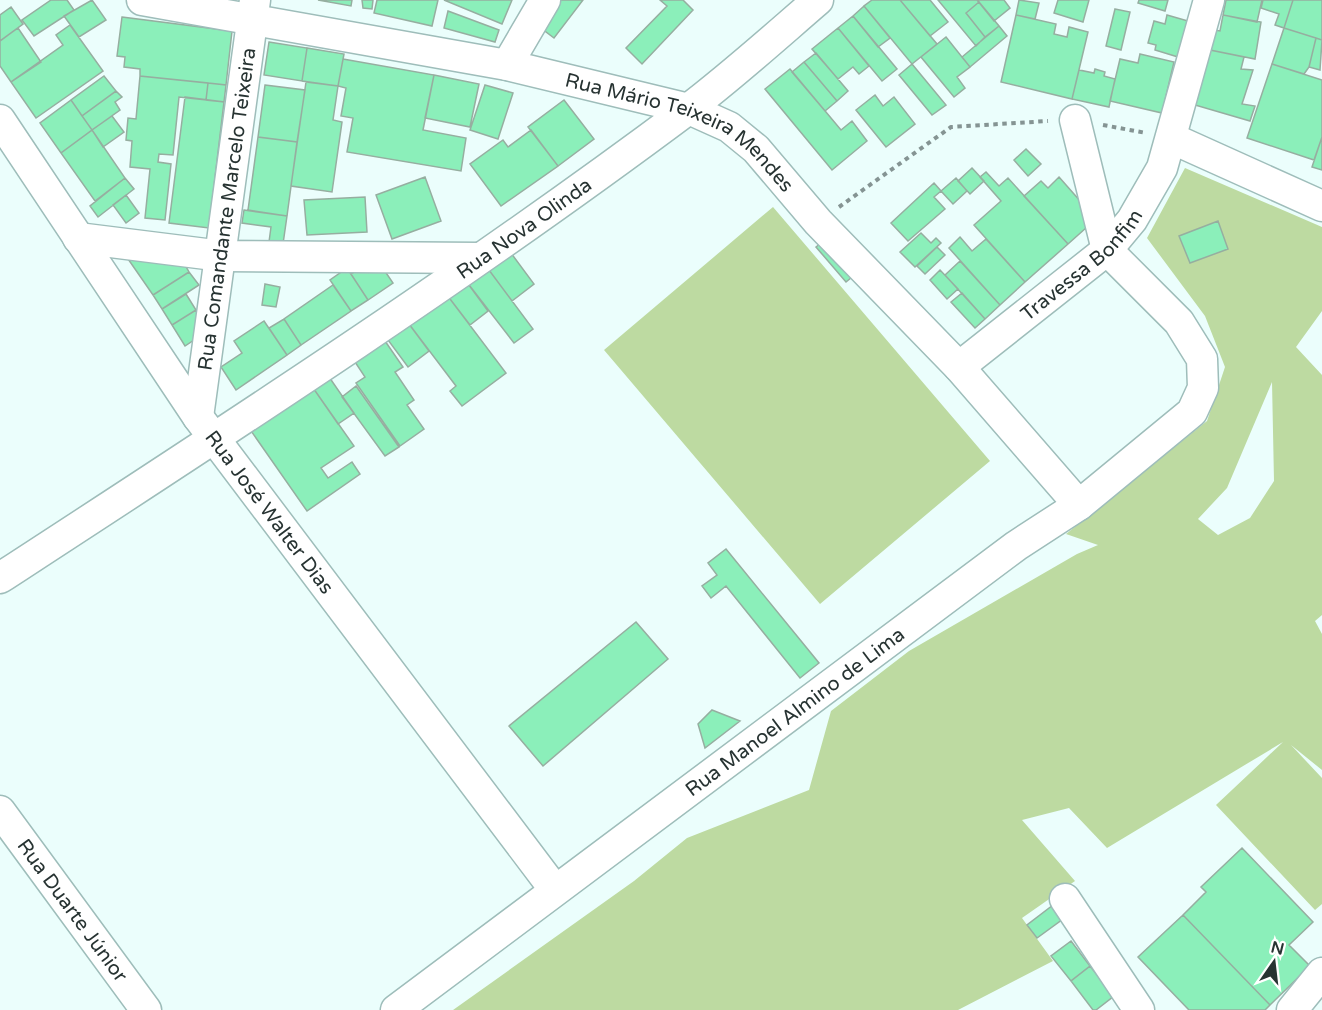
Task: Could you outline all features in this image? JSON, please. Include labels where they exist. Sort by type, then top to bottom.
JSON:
[{"type":"street","name":"Rua Mário Teixeira Mendes","points":[[142,0],[253,11],[507,65],[689,109],[743,136],[818,222],[959,367],[1079,505]]},
{"type":"street","points":[[507,65],[545,0]]},
{"type":"street","name":"Rua Nova Olinda","points":[[0,578],[207,428],[480,258],[689,109],[818,0]]},
{"type":"street","name":"Travessa Bonfim","points":[[959,367],[1107,250],[1149,195],[1162,168],[1209,0]]},
{"type":"street","name":"Rua Comandante Marcelo Teixeira","points":[[207,428],[222,256],[253,11]]},
{"type":"street","name":"Rua José Walter Dias","points":[[0,120],[207,428],[555,890]]},
{"type":"street","points":[[1075,120],[1107,250]]},
{"type":"street","points":[[1171,138],[1322,206]]},
{"type":"street","points":[[78,238],[222,256],[480,258]]},
{"type":"street","name":"Rua Manoel Almino de Lima","points":[[396,1010],[1016,546],[1079,505],[1192,412],[1203,388],[1202,359],[1179,322],[1107,250]]},
{"type":"street","name":"Rua Duarte Júnior","points":[[0,811],[146,1010]]},
{"type":"street","points":[[1065,899],[1139,1010]]},
{"type":"street","points":[[1292,1010],[1322,973]]},
{"type":"path","points":[[818,222],[951,127],[1075,120],[1171,138]]},
{"type":"green space","points":[[1185,168],[1322,227],[1322,311],[1296,347],[1322,375],[1322,615],[1315,621],[1322,634],[1322,770],[1291,745],[1322,778],[1322,904],[1315,910],[1216,805],[1283,742],[1107,848],[1069,808],[1022,820],[1075,881],[1022,918],[1053,961],[958,1010],[453,1010],[634,881],[687,838],[809,790],[831,711],[909,651],[1077,554],[1098,545],[1066,534],[1207,421],[1225,367],[1205,316],[1147,238]],"holes":[[[1272,382],[1274,481],[1250,518],[1218,535],[1198,519],[1227,488]]]},
{"type":"green space","points":[[773,207],[990,461],[820,604],[604,350]]},
{"type":"building","points":[[51,0],[67,0],[74,10],[34,36],[22,20]]},
{"type":"building","points":[[92,0],[106,20],[79,37],[64,16]]},
{"type":"building","points":[[318,0],[352,0],[351,6]]},
{"type":"building","points":[[362,0],[373,0],[372,9],[363,8]]},
{"type":"building","points":[[377,0],[438,0],[432,26],[374,13]]},
{"type":"building","points":[[444,0],[512,0],[502,24]]},
{"type":"building","points":[[556,0],[583,0],[554,38],[537,25]]},
{"type":"building","points":[[660,0],[683,0],[693,10],[642,64],[626,48],[667,6]]},
{"type":"building","points":[[872,0],[900,0],[937,44],[912,64],[864,6]]},
{"type":"building","points":[[900,0],[930,0],[948,22],[930,36]]},
{"type":"building","points":[[938,0],[977,0],[979,2],[966,13],[985,37],[976,46]]},
{"type":"building","points":[[977,0],[1004,0],[1010,8],[994,21]]},
{"type":"building","points":[[1019,0],[1039,3],[1035,19],[1016,15]]},
{"type":"building","points":[[1058,0],[1089,0],[1083,22],[1054,13]]},
{"type":"building","points":[[1139,0],[1168,0],[1165,11],[1138,3]]},
{"type":"building","points":[[1226,0],[1262,0],[1257,22],[1223,15]]},
{"type":"building","points":[[1263,0],[1293,0],[1284,28],[1275,25],[1279,14],[1261,8]]},
{"type":"building","points":[[1293,0],[1322,0],[1322,40],[1284,28]]},
{"type":"building","points":[[979,2],[999,26],[985,37],[966,13]]},
{"type":"building","points":[[864,6],[890,38],[878,47],[853,16]]},
{"type":"building","points":[[11,7],[23,24],[0,41],[0,15]]},
{"type":"building","points":[[1115,9],[1130,12],[1121,50],[1106,46]]},
{"type":"building","points":[[448,11],[499,30],[495,42],[444,28]]},
{"type":"building","points":[[1016,15],[1056,24],[1054,34],[1067,37],[1069,27],[1088,32],[1072,99],[1001,82]]},
{"type":"building","points":[[1167,15],[1188,21],[1178,57],[1155,50],[1156,45],[1148,43],[1154,21],[1165,24]]},
{"type":"building","points":[[1223,15],[1261,22],[1255,59],[1205,49],[1209,29],[1220,31]]},
{"type":"building","points":[[853,16],[897,69],[882,81],[838,28]]},
{"type":"building","points":[[122,17],[232,31],[226,85],[140,76],[140,69],[124,67],[125,57],[117,56]]},
{"type":"building","points":[[70,25],[103,71],[36,118],[11,82],[63,45],[56,35]]},
{"type":"building","points":[[999,26],[1007,36],[970,67],[962,57]]},
{"type":"building","points":[[18,28],[41,62],[11,82],[0,66],[0,41]]},
{"type":"building","points":[[838,28],[869,66],[859,74],[853,67],[838,79],[812,49]]},
{"type":"building","points":[[1284,28],[1316,38],[1309,67],[1304,74],[1272,64]]},
{"type":"building","points":[[946,37],[970,67],[957,77],[965,88],[954,97],[921,57]]},
{"type":"building","points":[[1316,38],[1322,40],[1320,70],[1309,67]]},
{"type":"building","points":[[269,42],[307,48],[302,81],[264,75]]},
{"type":"building","points":[[307,48],[344,54],[338,86],[302,81]]},
{"type":"building","points":[[1205,49],[1244,57],[1241,69],[1253,70],[1242,104],[1255,106],[1250,121],[1195,105]]},
{"type":"building","points":[[816,53],[848,91],[837,101],[804,62]]},
{"type":"building","points":[[1140,54],[1174,62],[1162,113],[1110,101],[1120,59],[1138,63]]},
{"type":"building","points":[[343,59],[434,75],[423,130],[466,138],[461,171],[347,152],[353,118],[341,116],[346,88],[338,86]]},
{"type":"building","points":[[804,62],[837,101],[825,111],[792,72]]},
{"type":"building","points":[[912,64],[946,105],[932,115],[899,75]]},
{"type":"building","points":[[1272,64],[1322,80],[1322,137],[1314,160],[1247,138]]},
{"type":"building","points":[[790,69],[841,130],[852,121],[867,141],[832,170],[765,89]]},
{"type":"building","points":[[1095,69],[1105,72],[1104,76],[1115,79],[1109,107],[1072,99],[1079,70],[1094,73]]},
{"type":"building","points":[[434,75],[479,84],[470,127],[425,118]]},
{"type":"building","points":[[104,76],[116,91],[82,116],[71,100]]},
{"type":"building","points":[[140,76],[208,83],[206,100],[179,97],[173,155],[159,154],[158,162],[171,164],[165,220],[145,218],[150,169],[130,167],[132,141],[126,140],[128,118],[136,119]]},
{"type":"building","points":[[306,82],[338,86],[333,120],[342,122],[332,192],[291,186]]},
{"type":"building","points":[[208,83],[226,85],[224,102],[206,100]]},
{"type":"building","points":[[265,85],[305,90],[297,142],[258,137]]},
{"type":"building","points":[[485,85],[513,93],[498,139],[470,130]]},
{"type":"building","points":[[116,91],[122,97],[115,102],[120,110],[92,130],[82,116]]},
{"type":"building","points":[[875,95],[883,106],[894,97],[915,124],[886,147],[856,110]]},
{"type":"building","points":[[185,97],[224,102],[209,228],[169,223]]},
{"type":"building","points":[[71,100],[92,130],[61,153],[40,123]]},
{"type":"building","points":[[564,100],[594,139],[558,166],[528,127]]},
{"type":"building","points":[[112,116],[124,132],[103,147],[92,130]]},
{"type":"building","points":[[92,130],[125,178],[95,201],[61,153]]},
{"type":"building","points":[[531,130],[558,166],[501,206],[470,164],[503,140],[508,147]]},
{"type":"building","points":[[258,137],[297,142],[287,216],[248,210]]},
{"type":"building","points":[[1322,137],[1322,170],[1312,167]]},
{"type":"building","points":[[1026,149],[1041,164],[1028,176],[1014,160]]},
{"type":"building","points":[[972,168],[984,181],[970,194],[958,181]]},
{"type":"building","points":[[986,172],[999,186],[1008,178],[1068,244],[1025,282],[974,225],[1001,201],[980,177]]},
{"type":"building","points":[[425,177],[441,221],[392,239],[376,195]]},
{"type":"building","points":[[1059,177],[1096,219],[1068,244],[1024,196],[1041,181],[1048,188]]},
{"type":"building","points":[[125,178],[134,189],[98,217],[90,206]]},
{"type":"building","points":[[956,178],[967,191],[953,204],[941,191]]},
{"type":"building","points":[[934,183],[941,191],[934,197],[945,209],[908,241],[891,223]]},
{"type":"building","points":[[126,195],[139,213],[126,223],[113,205]]},
{"type":"building","points":[[365,197],[367,232],[307,235],[304,200]]},
{"type":"building","points":[[244,210],[287,216],[283,244],[269,242],[271,227],[242,223]]},
{"type":"building","points":[[1218,221],[1228,249],[1190,263],[1179,236]]},
{"type":"building","points":[[921,233],[931,243],[936,238],[941,243],[915,267],[900,252]]},
{"type":"building","points":[[960,237],[972,251],[986,239],[1025,282],[1000,305],[949,248]]},
{"type":"building","points":[[827,238],[857,273],[846,282],[816,247]]},
{"type":"building","points":[[937,247],[945,255],[925,274],[917,266]]},
{"type":"building","points":[[508,249],[534,284],[512,301],[486,266]]},
{"type":"building","points":[[126,256],[181,258],[189,272],[153,295]]},
{"type":"building","points":[[376,258],[393,283],[368,300],[351,274]]},
{"type":"building","points":[[960,261],[1000,305],[985,319],[945,275]]},
{"type":"building","points":[[486,266],[533,329],[514,343],[466,281]]},
{"type":"building","points":[[347,268],[368,300],[351,311],[330,280]]},
{"type":"building","points":[[940,270],[958,289],[947,299],[930,280]]},
{"type":"building","points":[[189,272],[199,285],[162,309],[153,295]]},
{"type":"building","points":[[466,281],[488,311],[470,325],[447,295]]},
{"type":"building","points":[[265,284],[280,287],[276,307],[262,305]]},
{"type":"building","points":[[333,285],[351,311],[301,345],[284,319]]},
{"type":"building","points":[[962,293],[985,319],[975,328],[951,302]]},
{"type":"building","points":[[186,294],[196,310],[172,325],[162,309]]},
{"type":"building","points":[[447,295],[506,373],[462,406],[450,391],[456,386],[409,324]]},
{"type":"building","points":[[196,310],[209,330],[185,346],[172,325]]},
{"type":"building","points":[[284,319],[301,345],[287,355],[269,328]]},
{"type":"building","points":[[264,321],[287,355],[236,390],[221,367],[242,353],[234,341]]},
{"type":"building","points":[[409,324],[429,351],[408,367],[388,340]]},
{"type":"building","points":[[385,341],[403,367],[395,372],[414,400],[407,405],[424,429],[400,446],[356,383],[365,377],[355,362]]},
{"type":"building","points":[[327,374],[354,413],[338,424],[311,385]]},
{"type":"building","points":[[311,385],[354,446],[321,468],[328,478],[352,462],[360,474],[307,511],[249,428]]},
{"type":"building","points":[[356,386],[399,447],[385,456],[342,397]]},
{"type":"building","points":[[726,549],[819,663],[800,678],[726,586],[711,598],[702,586],[717,575],[708,563]]},
{"type":"building","points":[[636,622],[668,659],[543,766],[509,726]]},
{"type":"building","points":[[712,710],[740,721],[705,748],[698,724]]},
{"type":"building","points":[[1242,848],[1313,922],[1289,945],[1310,966],[1270,1005],[1183,915],[1206,892],[1201,887]]},
{"type":"building","points":[[1053,905],[1063,919],[1037,938],[1027,925]]},
{"type":"building","points":[[1183,915],[1270,1005],[1265,1010],[1189,1010],[1138,957]]},
{"type":"building","points":[[1071,941],[1090,966],[1071,981],[1051,956]]},
{"type":"building","points":[[1090,966],[1114,996],[1096,1010],[1093,1010],[1071,981]]}]
